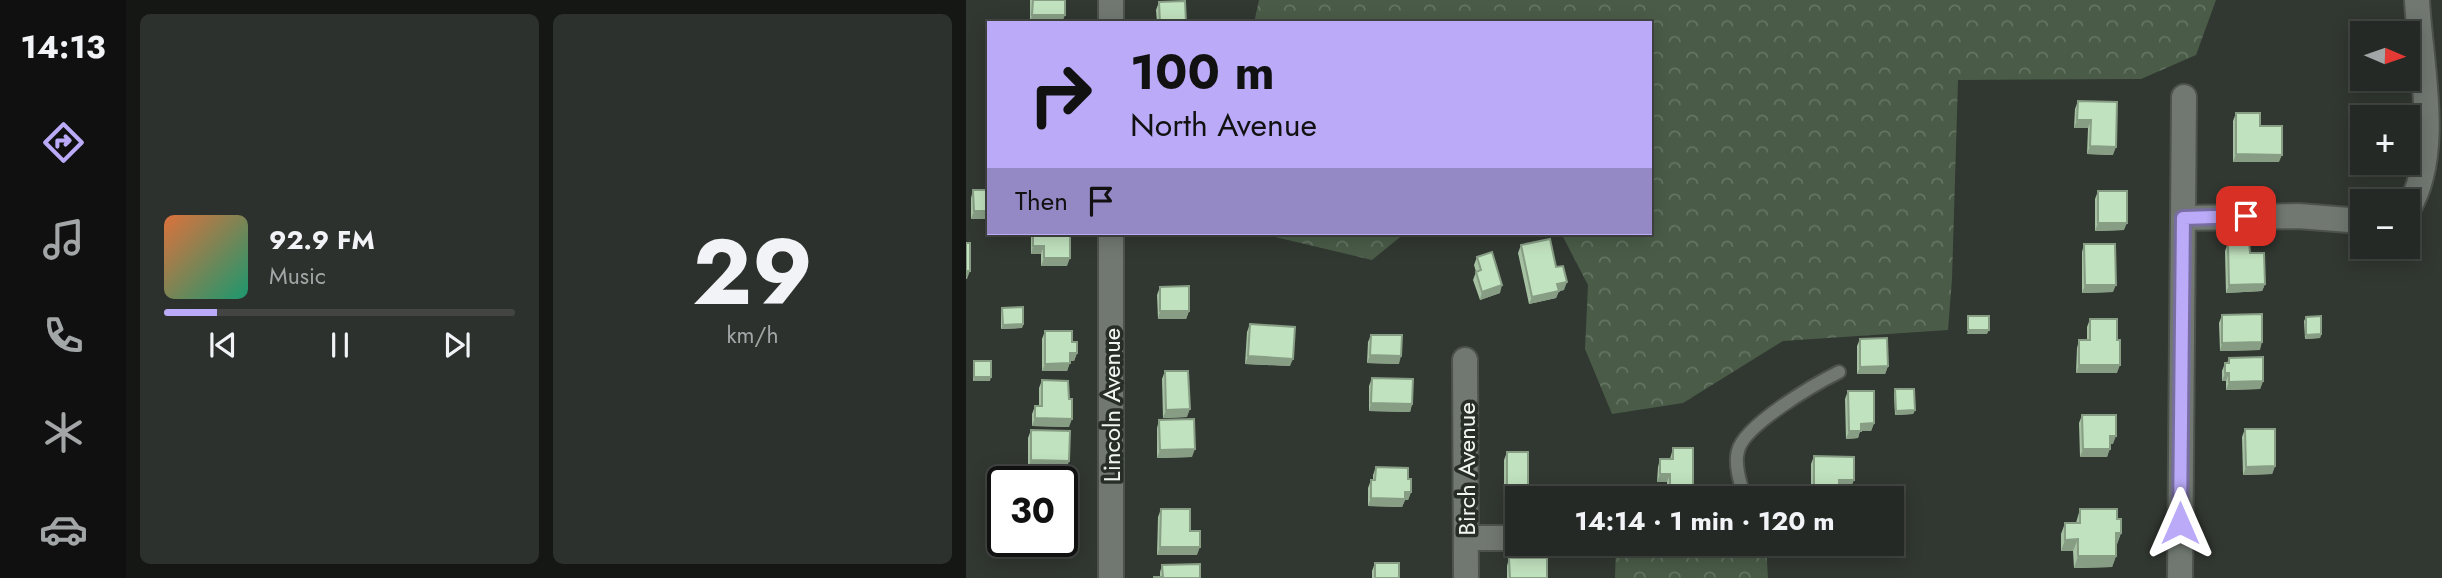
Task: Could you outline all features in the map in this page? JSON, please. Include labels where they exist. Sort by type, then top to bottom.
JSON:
[{"type":"street","points":[[1111,0],[1111,21]]},
{"type":"street","points":[[2417,0],[2429,130],[2424,179],[2419,189]]},
{"type":"street","points":[[2180,578],[2184,97]]},
{"type":"street","points":[[2183,218],[2298,216],[2350,220]]},
{"type":"street","name":"Lincoln Avenue","points":[[1111,235],[1111,578]]},
{"type":"street","name":"Birch Avenue","points":[[1465,360],[1466,578]]},
{"type":"street","points":[[1466,538],[1505,538]]},
{"type":"lane","points":[[1742,486],[1738,451],[1744,439],[1761,422],[1789,402],[1839,372]]},
{"type":"green space","points":[[1259,0],[2216,0],[2196,55],[2141,79],[1958,80],[1948,330],[1783,341],[1683,403],[1612,414],[1585,349],[1588,285],[1562,235],[1652,235],[1652,21],[1254,21]]},
{"type":"green space","points":[[1267,235],[1403,235],[1372,260]]},
{"type":"green space","points":[[1616,556],[1767,556],[1768,578],[1615,578]]},
{"type":"building","points":[[1033,0],[1065,0],[1065,15],[1032,15]]},
{"type":"building","points":[[1185,1],[1186,21],[1160,21],[1159,2]]},
{"type":"building","points":[[2078,101],[2117,102],[2116,147],[2090,146],[2091,120],[2077,120]]},
{"type":"building","points":[[2236,113],[2260,113],[2260,126],[2282,126],[2282,155],[2236,154]]},
{"type":"building","points":[[973,190],[987,190],[987,211],[974,211]]},
{"type":"building","points":[[2098,191],[2127,191],[2127,223],[2098,223]]},
{"type":"building","points":[[1033,235],[1070,235],[1070,258],[1044,258],[1044,246],[1033,246]]},
{"type":"building","points":[[1550,239],[1556,267],[1563,266],[1567,282],[1557,284],[1559,291],[1532,297],[1521,245]]},
{"type":"building","points":[[2249,242],[2250,253],[2264,253],[2265,284],[2229,285],[2228,243]]},
{"type":"building","points":[[966,243],[970,243],[970,271],[966,271]]},
{"type":"building","points":[[2084,244],[2115,244],[2116,285],[2085,285]]},
{"type":"building","points":[[1492,252],[1502,285],[1482,292],[1476,272],[1481,270],[1477,257]]},
{"type":"building","points":[[1189,286],[1189,311],[1160,311],[1160,287]]},
{"type":"building","points":[[1023,307],[1023,324],[1003,325],[1002,308]]},
{"type":"building","points":[[2262,314],[2262,342],[2222,343],[2222,315]]},
{"type":"building","points":[[1968,316],[1989,316],[1989,330],[1968,330]]},
{"type":"building","points":[[2321,316],[2321,334],[2306,335],[2306,317]]},
{"type":"building","points":[[2090,319],[2117,319],[2120,365],[2079,365],[2079,340],[2090,340]]},
{"type":"building","points":[[1250,324],[1295,327],[1293,359],[1248,356]]},
{"type":"building","points":[[1045,331],[1072,331],[1072,342],[1077,342],[1077,353],[1070,353],[1070,363],[1045,364]]},
{"type":"building","points":[[1371,335],[1402,335],[1401,356],[1370,355]]},
{"type":"building","points":[[1887,338],[1888,366],[1860,367],[1860,339]]},
{"type":"building","points":[[2263,357],[2263,381],[2229,382],[2225,363],[2229,363],[2229,358]]},
{"type":"building","points":[[974,361],[991,361],[991,377],[974,377]]},
{"type":"building","points":[[1165,371],[1188,371],[1190,409],[1166,410]]},
{"type":"building","points":[[1372,378],[1413,379],[1412,404],[1371,403]]},
{"type":"building","points":[[1042,380],[1068,381],[1072,419],[1035,418],[1035,406],[1042,406]]},
{"type":"building","points":[[1895,389],[1914,389],[1915,410],[1896,411]]},
{"type":"building","points":[[1848,391],[1874,391],[1874,423],[1861,424],[1861,431],[1849,431]]},
{"type":"building","points":[[2082,415],[2116,415],[2116,436],[2110,436],[2110,449],[2083,449]]},
{"type":"building","points":[[1194,419],[1195,449],[1160,450],[1159,420]]},
{"type":"building","points":[[2245,429],[2275,429],[2275,466],[2246,467]]},
{"type":"building","points":[[1031,430],[1070,431],[1069,461],[1031,460]]},
{"type":"building","points":[[1673,448],[1693,448],[1693,486],[1670,486],[1670,474],[1660,474],[1660,459],[1673,459]]},
{"type":"building","points":[[1507,452],[1528,452],[1528,486],[1507,486]]},
{"type":"building","points":[[1814,456],[1854,457],[1854,480],[1839,480],[1839,486],[1814,486]]},
{"type":"building","points":[[1376,467],[1408,468],[1411,492],[1405,492],[1405,499],[1371,498],[1371,480],[1375,480]]},
{"type":"building","points":[[1161,509],[1190,509],[1190,531],[1200,531],[1200,547],[1160,547]]},
{"type":"building","points":[[2080,509],[2117,509],[2117,519],[2121,519],[2121,533],[2116,533],[2116,556],[2078,556],[2078,539],[2065,540],[2065,523],[2080,523]]},
{"type":"building","points":[[1509,558],[1547,558],[1547,578],[1510,578]]},
{"type":"building","points":[[1375,563],[1399,563],[1399,578],[1375,578]]},
{"type":"building","points":[[1200,564],[1200,578],[1154,578],[1163,577],[1162,565]]},
{"type":"route","points":[[2180,523],[2183,218],[2246,216]]}]
